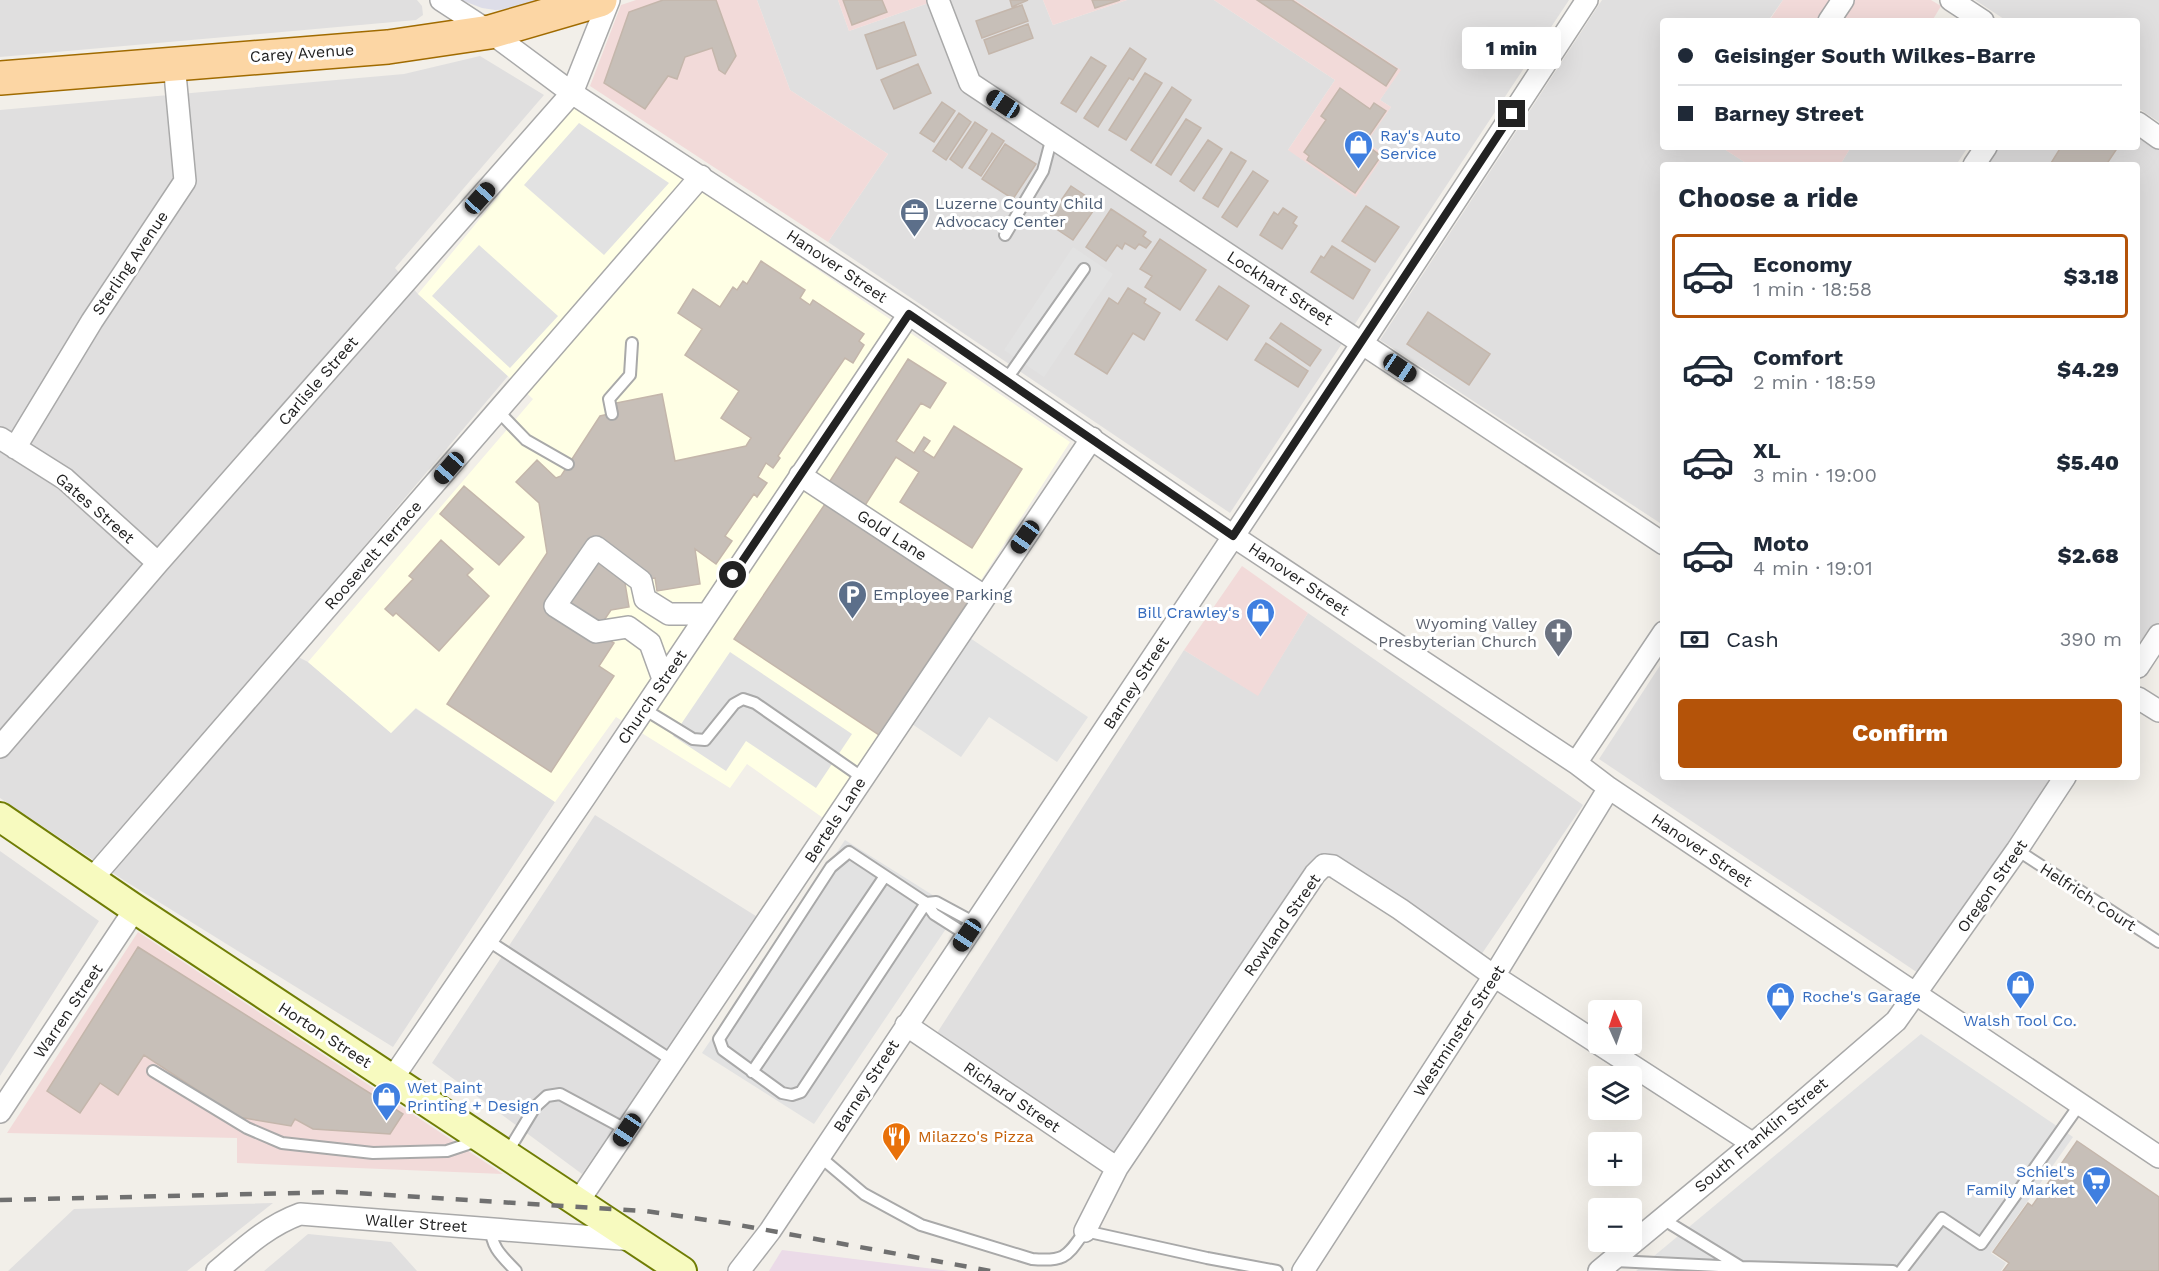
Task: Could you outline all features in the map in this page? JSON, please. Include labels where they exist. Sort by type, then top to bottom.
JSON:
[{"type":"main road","name":"Carey Avenue","points":[[0,78],[388,46],[490,32],[600,0]]},
{"type":"main road","name":"Horton Street","points":[[0,817],[91,880],[682,1271]]},
{"type":"street","name":"Hanover Street","points":[[441,0],[490,32],[572,93],[702,176],[909,314],[1233,536],[1576,763],[1609,788],[2159,1156]]},
{"type":"street","name":"Carlisle Street","points":[[0,747],[158,563],[572,93],[609,0]]},
{"type":"street","name":"Lockhart Street","points":[[938,0],[970,83],[1660,541]]},
{"type":"street","name":"Barney Street","points":[[739,1271],[760,1245],[1363,342],[1587,0]]},
{"type":"street","points":[[1831,18],[1843,0]]},
{"type":"street","points":[[1951,0],[1978,18]]},
{"type":"street","name":"Sterling Avenue","points":[[8,443],[185,182],[174,63]]},
{"type":"street","points":[[2140,124],[2159,138]]},
{"type":"street","name":"Roosevelt Terrace","points":[[91,880],[702,176]]},
{"type":"street","name":"Church Street","points":[[392,1078],[644,709],[909,314]]},
{"type":"street","name":"Bertels Lane","points":[[578,1202],[1092,438]]},
{"type":"street","name":"Gates Street","points":[[8,443],[65,479],[158,563]]},
{"type":"street","name":"Gold Lane","points":[[800,475],[984,596]]},
{"type":"street","points":[[663,679],[650,643],[628,627],[596,632],[555,606],[596,547],[641,581],[645,599],[669,614],[707,615]]},
{"type":"street","points":[[2140,664],[2159,635]]},
{"type":"street","points":[[1576,763],[1660,638]]},
{"type":"street","points":[[2140,699],[2159,711]]},
{"type":"street","name":"Oregon Street","points":[[1917,993],[2063,780]]},
{"type":"street","name":"Westminster Street","points":[[1303,1271],[1494,976],[1609,788]]},
{"type":"street","name":"Rowland Street","points":[[1117,1168],[1315,874],[1324,865],[1333,866],[1400,909],[1494,976],[1588,1037]]},
{"type":"street","name":"Warren Street","points":[[0,1112],[135,909]]},
{"type":"street","name":"South Franklin Street","points":[[1605,1266],[1896,1021],[1917,993]]},
{"type":"street","name":"Richard Street","points":[[906,1025],[1117,1168]]},
{"type":"street","name":"Rowland Street","points":[[1614,1054],[1752,1143]]},
{"type":"street","points":[[1085,1231],[1117,1168]]},
{"type":"street","name":"Waller Street","points":[[217,1271],[261,1234],[282,1220],[300,1214],[634,1240]]},
{"type":"lane","points":[[1005,235],[1043,171],[1052,137]]},
{"type":"lane","points":[[1006,380],[1084,269]]},
{"type":"lane","points":[[612,414],[609,399],[630,375],[632,343]]},
{"type":"lane","points":[[498,411],[526,440],[568,464]]},
{"type":"lane","points":[[644,709],[693,739],[705,740],[734,704],[743,699],[755,703],[863,778]]},
{"type":"lane","name":"Helfrich Court","points":[[2017,850],[2159,942]]},
{"type":"lane","points":[[926,903],[801,1092],[792,1095],[782,1093],[723,1050],[719,1039],[831,867],[849,852],[926,903],[936,902],[971,929]]},
{"type":"lane","points":[[752,1072],[885,876]]},
{"type":"lane","points":[[487,940],[674,1061]]},
{"type":"lane","points":[[153,1071],[247,1128],[282,1143],[373,1153],[447,1151],[483,1139]]},
{"type":"lane","points":[[506,1154],[535,1107],[547,1096],[560,1094],[627,1130]]},
{"type":"lane","points":[[1901,1271],[1942,1218],[1981,1244],[2080,1104]]},
{"type":"lane","points":[[819,1156],[864,1194],[921,1225],[1023,1256],[1048,1260],[1066,1256],[1085,1231],[1277,1271]]},
{"type":"lane","points":[[1661,1218],[1741,1267]]},
{"type":"lane","points":[[491,1228],[491,1240],[494,1247],[516,1271]]},
{"type":"lane","points":[[1605,1266],[1893,1271]]},
{"type":"shaded area","points":[[0,0],[417,0],[422,6],[423,15],[416,20],[0,57]]},
{"type":"shaded area","points":[[461,0],[543,0],[515,9],[495,10]]},
{"type":"shaded area","points":[[636,0],[757,0],[790,90],[888,154],[828,242],[590,86],[621,5]]},
{"type":"shaded area","points":[[757,0],[838,0],[849,31],[937,0],[1043,0],[1053,25],[1127,0],[1214,0],[1335,80],[1288,150],[1384,154],[1366,142],[1391,107],[1380,100],[1400,70],[1295,0],[1569,0],[1230,513],[828,242],[888,154],[790,90]]},
{"type":"shaded area","points":[[838,0],[937,0],[849,31]]},
{"type":"shaded area","points":[[1043,0],[1127,0],[1053,25]]},
{"type":"shaded area","points":[[1214,0],[1295,0],[1401,70],[1380,100],[1391,107],[1367,142],[1384,155],[1356,197],[1288,150],[1335,80]]},
{"type":"shaded area","points":[[1602,0],[1783,0],[1770,18],[1660,18],[1660,150],[1726,150],[1744,162],[1660,162],[1660,523],[1380,340]]},
{"type":"shaded area","points":[[1783,0],[1931,0],[1941,6],[1934,18],[1771,18]]},
{"type":"shaded area","points":[[1975,0],[2159,0],[2159,122],[2140,109],[2140,18],[2002,18]]},
{"type":"shaded area","points":[[480,56],[544,95],[395,268],[418,294],[508,376],[279,647],[308,662],[391,733],[415,708],[555,802],[393,1047],[125,881],[0,798],[0,110],[404,74]]},
{"type":"shaded area","points":[[572,107],[708,195],[1070,442],[826,820],[747,764],[730,788],[616,717],[555,802],[416,708],[391,733],[308,662],[533,399],[418,294]]},
{"type":"shaded area","points":[[579,123],[669,183],[604,255],[524,185]]},
{"type":"shaded area","points":[[2140,137],[2159,150],[2159,622],[2140,651],[2140,162],[1989,162],[1997,150],[2140,150]]},
{"type":"shaded area","points":[[1726,150],[1849,150],[1842,162],[1744,162]]},
{"type":"shaded area","points":[[1849,150],[1966,150],[1958,162],[1842,162]]},
{"type":"shaded area","points":[[479,245],[558,316],[510,368],[432,296]]},
{"type":"shaded area","points":[[1073,247],[1113,274],[1044,377],[1004,350]]},
{"type":"shaded area","points":[[1242,566],[1308,613],[1258,696],[1184,650]]},
{"type":"shaded area","points":[[1308,613],[1583,805],[1481,955],[1324,856],[1114,1152],[937,1033],[1184,650],[1258,695]]},
{"type":"shaded area","points":[[970,638],[1088,717],[1057,762],[989,717],[961,757],[912,724]]},
{"type":"shaded area","points":[[730,652],[852,734],[816,788],[746,741],[726,771],[673,736]]},
{"type":"shaded area","points":[[1660,666],[1660,780],[2053,780],[1921,975],[1599,759]]},
{"type":"shaded area","points":[[595,815],[759,918],[582,1174],[432,1063]]},
{"type":"shaded area","points":[[845,840],[958,911],[814,1124],[702,1053]]},
{"type":"shaded area","points":[[0,851],[99,921],[0,1076]]},
{"type":"shaded area","points":[[138,932],[503,1174],[237,1163],[237,1138],[7,1133]]},
{"type":"shaded area","points":[[1921,1034],[2073,1137],[1991,1253],[2006,1263],[2001,1271],[1636,1271]]},
{"type":"shaded area","points":[[273,1203],[187,1271],[8,1271],[74,1209]]},
{"type":"shaded area","points":[[308,1234],[391,1242],[417,1271],[264,1271]]},
{"type":"shaded area","points":[[782,1250],[950,1271],[769,1271]]},
{"type":"building","points":[[663,0],[716,0],[736,56],[725,74],[719,70],[712,48],[685,57],[677,79],[668,76],[645,109],[604,83],[629,12]]},
{"type":"building","points":[[843,0],[882,0],[887,12],[852,25]]},
{"type":"building","points":[[1010,0],[1028,0],[1012,7]]},
{"type":"building","points":[[1092,0],[1120,0],[1095,8]]},
{"type":"building","points":[[1257,0],[1292,0],[1397,69],[1386,86]]},
{"type":"building","points":[[1022,5],[1028,21],[982,38],[976,21]]},
{"type":"building","points":[[904,22],[916,55],[877,69],[865,35]]},
{"type":"building","points":[[1028,24],[1033,38],[989,54],[984,40]]},
{"type":"building","points":[[1130,48],[1146,59],[1133,80],[1129,78],[1098,127],[1084,118]]},
{"type":"building","points":[[1091,57],[1106,66],[1076,112],[1061,103]]},
{"type":"building","points":[[918,64],[931,93],[894,109],[881,80]]},
{"type":"building","points":[[1145,73],[1162,83],[1126,140],[1109,130]]},
{"type":"building","points":[[1172,87],[1191,100],[1151,163],[1131,150]]},
{"type":"building","points":[[1340,88],[1370,109],[1374,103],[1386,111],[1364,143],[1381,156],[1355,193],[1307,160],[1309,156],[1304,152],[1326,120],[1321,116]]},
{"type":"building","points":[[942,102],[955,111],[934,142],[920,133]]},
{"type":"building","points":[[959,113],[971,122],[946,160],[933,151]]},
{"type":"building","points":[[1186,119],[1201,128],[1171,175],[1156,165]]},
{"type":"building","points":[[975,122],[987,130],[962,168],[950,159]]},
{"type":"building","points":[[992,133],[1004,141],[981,176],[969,168]]},
{"type":"building","points":[[1208,140],[1222,149],[1194,191],[1180,181]]},
{"type":"building","points":[[1005,144],[1036,164],[1013,199],[982,179]]},
{"type":"building","points":[[2059,150],[2116,150],[2108,162],[2052,162]]},
{"type":"building","points":[[1231,152],[1246,161],[1218,207],[1203,198]]},
{"type":"building","points":[[1253,171],[1268,181],[1237,227],[1222,217]]},
{"type":"building","points":[[1071,186],[1098,204],[1073,240],[1046,222]]},
{"type":"building","points":[[1366,206],[1399,227],[1375,262],[1342,241]]},
{"type":"building","points":[[1283,208],[1297,217],[1293,223],[1297,226],[1282,249],[1260,235],[1274,212],[1278,215]]},
{"type":"building","points":[[1111,209],[1146,232],[1143,236],[1151,242],[1146,248],[1139,244],[1135,249],[1125,243],[1122,249],[1117,245],[1106,261],[1086,247]]},
{"type":"building","points":[[1160,239],[1206,270],[1180,310],[1145,287],[1152,276],[1140,269]]},
{"type":"building","points":[[1332,246],[1370,270],[1353,299],[1311,272],[1321,256],[1324,258]]},
{"type":"building","points":[[761,261],[805,290],[800,298],[810,305],[813,300],[864,334],[859,341],[864,345],[853,363],[845,358],[778,456],[780,458],[773,468],[766,463],[758,477],[767,483],[757,497],[754,494],[725,536],[732,541],[716,564],[695,549],[700,584],[657,591],[655,578],[625,583],[629,607],[611,610],[596,632],[614,643],[599,666],[614,676],[551,772],[447,704],[547,553],[539,503],[516,482],[537,460],[556,478],[561,476],[600,416],[618,412],[616,403],[662,394],[675,461],[746,446],[751,438],[721,418],[739,391],[685,355],[702,329],[678,313],[693,289],[720,307],[733,287],[737,290],[743,281],[747,284]]},
{"type":"building","points":[[1219,286],[1249,306],[1227,340],[1196,320]]},
{"type":"building","points":[[1128,288],[1146,299],[1144,303],[1160,313],[1144,340],[1133,333],[1107,374],[1075,354],[1109,298],[1118,304]]},
{"type":"building","points":[[1428,312],[1490,354],[1469,385],[1407,344]]},
{"type":"building","points":[[1281,323],[1321,350],[1310,366],[1270,338]]},
{"type":"building","points":[[1266,343],[1308,371],[1298,387],[1255,360]]},
{"type":"building","points":[[908,359],[946,383],[930,408],[921,403],[896,441],[914,453],[924,437],[930,441],[923,451],[934,458],[954,426],[1022,469],[972,548],[900,502],[919,472],[896,457],[864,507],[828,484]]},
{"type":"building","points":[[464,486],[524,537],[499,565],[440,514]]},
{"type":"building","name":"Employee Parking","points":[[825,504],[969,600],[879,735],[734,639]]},
{"type":"building","points":[[441,540],[473,569],[467,575],[489,596],[439,651],[396,613],[393,616],[385,609],[413,579],[409,576]]},
{"type":"building","points":[[138,947],[403,1114],[390,1134],[313,1129],[295,1119],[291,1126],[238,1117],[144,1055],[118,1095],[100,1083],[80,1113],[47,1091]]},
{"type":"building","name":"Schiel's Family Market","points":[[2077,1141],[2159,1197],[2159,1271],[2003,1271],[2009,1263],[1993,1252],[2028,1203],[2032,1206]]},
{"type":"railway","points":[[0,1200],[338,1192],[645,1211],[728,1223],[991,1271]]},
{"type":"place","name":"Ray's Auto Service","points":[[1359,170]]},
{"type":"place","name":"Luzerne County Child Advocacy Center","points":[[914,238]]},
{"type":"place","name":"Employee Parking","points":[[852,620]]},
{"type":"place","name":"Bill Crawley's","points":[[1261,638]]},
{"type":"place","name":"Wyoming Valley Presbyterian Church","points":[[1558,658]]},
{"type":"place","name":"Walsh Tool Co.","points":[[2020,1010]]},
{"type":"place","name":"Roche's Garage","points":[[1781,1022]]},
{"type":"place","name":"Wet Paint Printing + Design","points":[[386,1122]]},
{"type":"place","name":"Milazzo's Pizza","points":[[897,1162]]},
{"type":"place","name":"Schiel's Family Market","points":[[2096,1206]]},
{"type":"route","points":[[733,575],[909,314],[1233,536],[1512,114]]}]
